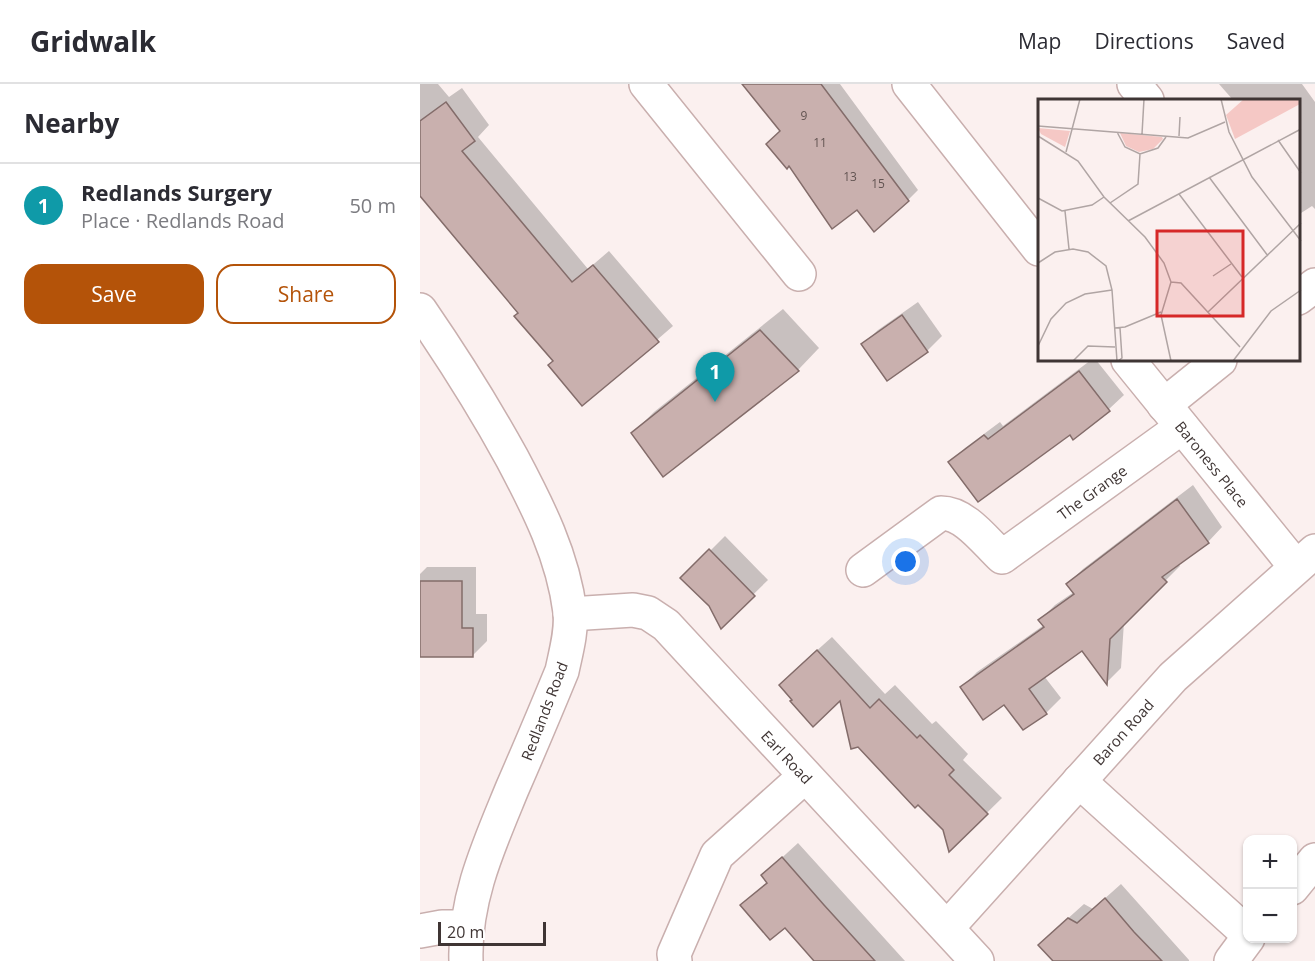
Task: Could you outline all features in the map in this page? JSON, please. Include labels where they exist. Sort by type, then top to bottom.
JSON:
[{"type":"street","points":[[646,84],[799,274]]},
{"type":"street","points":[[909,84],[1038,248]]},
{"type":"street","points":[[1134,84],[1146,99]]},
{"type":"street","name":"Redlands Road","points":[[420,310],[490,417],[539,508],[564,577],[570,614],[562,671],[487,850],[472,893],[467,927],[466,961]]},
{"type":"street","name":"Baroness Place","points":[[1130,362],[1173,416],[1306,559]]},
{"type":"street","name":"The Grange","points":[[863,570],[941,513],[960,517],[1002,557],[1173,416],[1218,362]]},
{"type":"street","name":"Baron Road","points":[[947,928],[1173,677],[1306,559]]},
{"type":"street","name":"Earl Road","points":[[570,614],[633,610],[648,613],[666,625],[977,961]]},
{"type":"street","points":[[675,961],[674,954],[717,855],[805,776]]},
{"type":"street","points":[[1079,781],[1243,929]]},
{"type":"street","points":[[1297,883],[1315,860]]},
{"type":"street","points":[[420,931],[442,927],[467,927]]},
{"type":"street","points":[[1231,961],[1245,943]]},
{"type":"building","points":[[742,84],[821,84],[909,201],[874,232],[857,210],[832,229],[789,166],[787,169],[766,144],[780,131]]},
{"type":"building","points":[[446,102],[475,141],[462,151],[572,282],[593,265],[659,342],[582,406],[548,365],[553,361],[514,316],[518,313],[420,196],[420,121]]},
{"type":"building","points":[[902,315],[928,352],[887,381],[861,344]]},
{"type":"building","points":[[760,330],[799,371],[663,477],[631,433]]},
{"type":"building","points":[[1079,371],[1110,411],[1073,440],[1070,435],[978,502],[948,462],[984,435],[988,439]]},
{"type":"building","points":[[1177,499],[1209,543],[1162,577],[1167,582],[1110,639],[1107,685],[1082,651],[1029,689],[1047,714],[1023,730],[1004,705],[983,720],[960,687],[1044,627],[1038,620],[1074,594],[1066,584]]},
{"type":"building","points":[[709,549],[755,596],[721,629],[709,606],[680,578]]},
{"type":"building","points":[[420,581],[462,581],[462,628],[473,628],[473,657],[420,657]]},
{"type":"building","points":[[817,650],[870,708],[879,699],[917,738],[920,735],[954,770],[949,775],[988,814],[949,852],[943,830],[918,805],[915,808],[858,747],[851,749],[840,701],[813,727],[779,685]]},
{"type":"building","points":[[782,857],[875,961],[814,961],[785,928],[770,940],[740,905],[767,883],[761,875]]},
{"type":"building","points":[[1105,898],[1162,961],[1053,961],[1038,945],[1068,918],[1077,923]]},
{"type":"place","name":"Redlands Surgery","points":[[715,402]]}]
